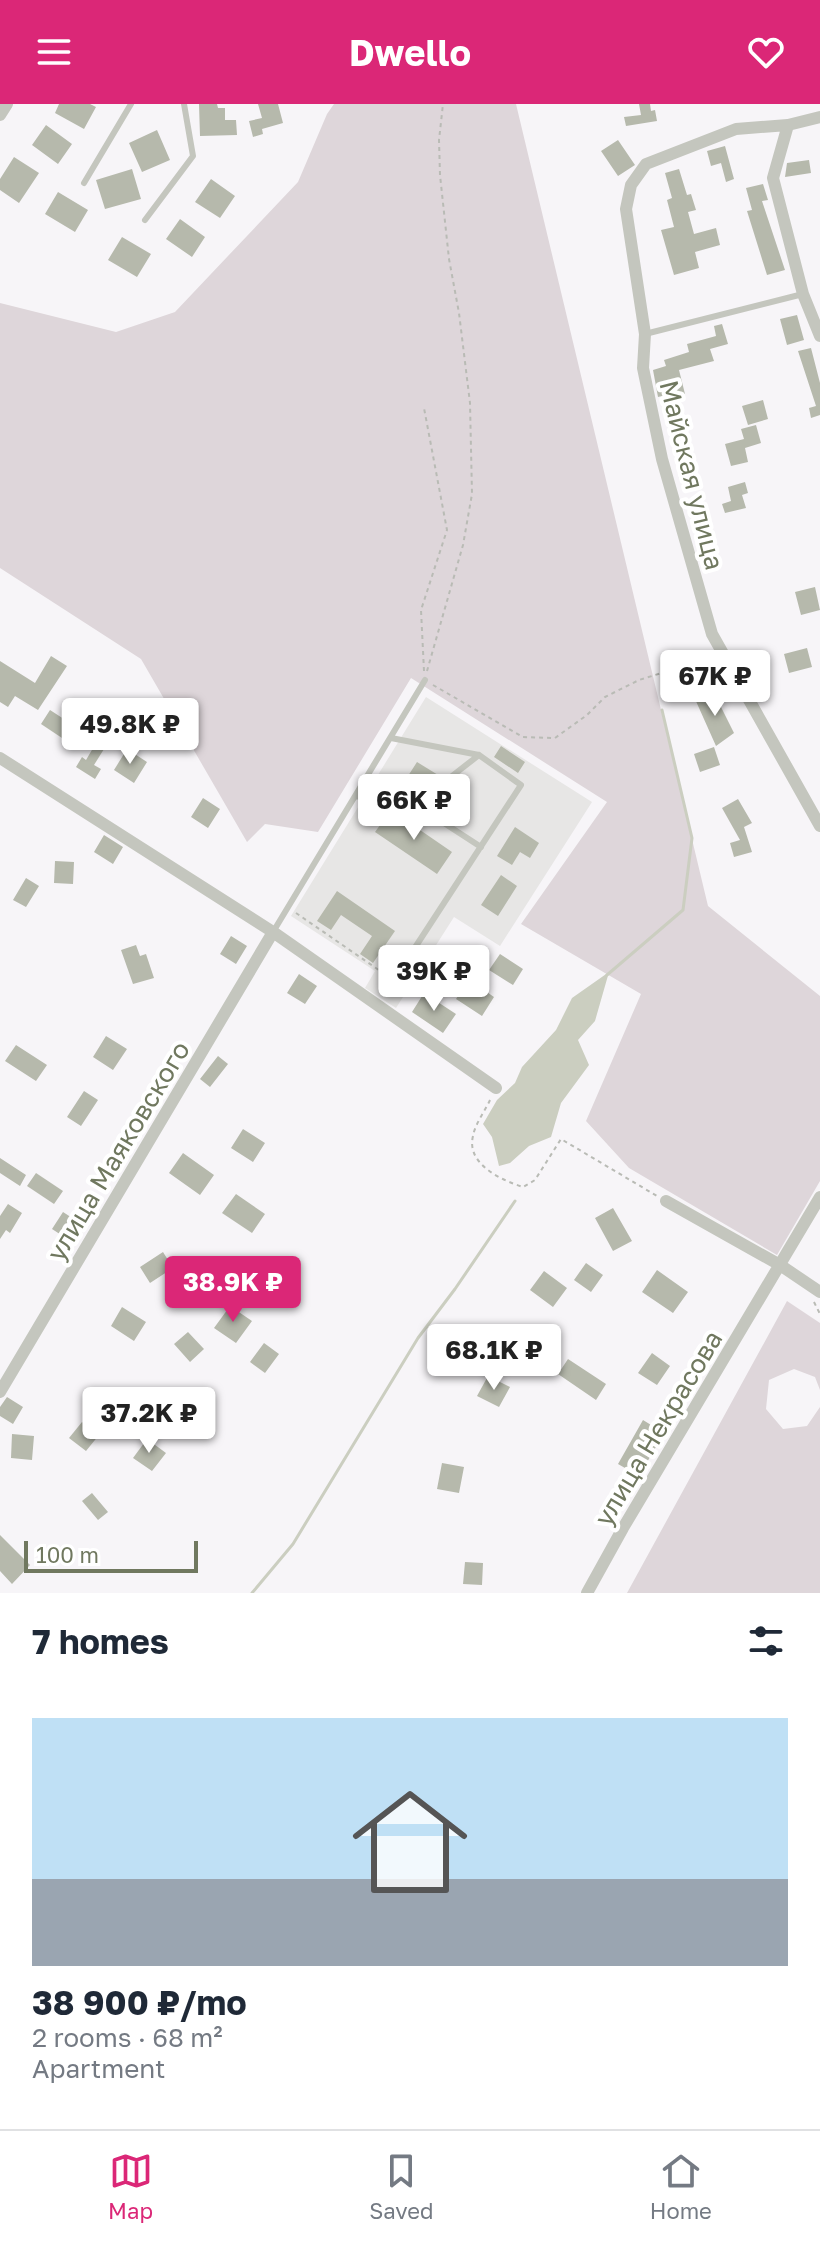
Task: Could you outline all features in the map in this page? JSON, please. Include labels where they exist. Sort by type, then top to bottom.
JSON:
[{"type":"street","points":[[0,115],[7,104]]},
{"type":"street","name":"Майская улица","points":[[820,117],[788,125],[736,129],[646,164],[631,185],[626,209],[645,334],[643,368],[662,459],[712,634],[820,826]]},
{"type":"street","points":[[788,125],[773,178],[803,294],[820,336]]},
{"type":"street","points":[[0,758],[273,932],[496,1088]]},
{"type":"street","name":"улица Маяковского","points":[[0,1392],[273,932]]},
{"type":"street","name":"улица Некрасова","points":[[587,1593],[820,1197]]},
{"type":"street","points":[[666,1201],[780,1265],[820,1292]]},
{"type":"lane","points":[[84,183],[131,104]]},
{"type":"lane","points":[[145,220],[193,156],[184,104]]},
{"type":"lane","points":[[645,334],[803,294]]},
{"type":"lane","points":[[273,932],[425,680]]},
{"type":"lane","points":[[386,992],[521,785],[479,755],[391,738]]},
{"type":"lane","points":[[427,812],[452,776],[479,755]]},
{"type":"lane","points":[[356,796],[427,812],[481,847]]},
{"type":"path","points":[[425,680],[463,545],[472,494],[470,403],[440,175],[439,140],[443,104]]},
{"type":"path","points":[[424,408],[447,530],[421,610],[425,680]]},
{"type":"path","points":[[425,680],[523,737],[555,738],[587,715],[605,697],[639,680],[723,654]]},
{"type":"path","points":[[288,908],[394,980]]},
{"type":"path","points":[[496,1088],[473,1135],[472,1150],[479,1164],[523,1187],[535,1180],[561,1139],[666,1201]]},
{"type":"shaded area","points":[[334,104],[516,104],[708,906],[820,996],[820,1181],[777,1255],[629,1168],[586,1121],[641,994],[521,924],[607,802],[411,678],[318,832],[265,824],[247,842],[141,659],[0,568],[0,303],[116,332],[175,312],[298,182]]},
{"type":"shaded area","points":[[426,697],[592,802],[500,946],[454,917],[396,1008],[365,988],[375,971],[291,916]]},
{"type":"shaded area","points":[[609,972],[595,1021],[578,1040],[589,1065],[561,1103],[551,1137],[529,1146],[510,1163],[499,1166],[492,1137],[483,1124],[497,1100],[515,1083],[522,1067],[556,1030],[572,998]]},
{"type":"shaded area","points":[[787,1301],[820,1323],[820,1390],[815,1377],[794,1369],[769,1380],[766,1409],[783,1429],[807,1426],[820,1407],[820,1593],[627,1593]]},
{"type":"building","points":[[59,104],[90,104],[96,107],[84,129],[55,113]]},
{"type":"building","points":[[199,104],[217,104],[218,108],[225,108],[225,120],[236,120],[237,135],[200,136]]},
{"type":"building","points":[[258,104],[278,104],[283,123],[262,129],[263,134],[253,137],[249,121],[262,118]]},
{"type":"building","points":[[639,104],[650,104],[657,121],[626,126],[624,117],[641,115]]},
{"type":"building","points":[[46,125],[72,144],[58,164],[32,145]]},
{"type":"building","points":[[157,130],[170,160],[142,172],[129,143]]},
{"type":"building","points":[[618,140],[635,165],[618,176],[601,151]]},
{"type":"building","points":[[725,146],[734,179],[726,182],[721,163],[711,166],[707,151]]},
{"type":"building","points":[[14,157],[39,173],[19,203],[0,190],[0,179]]},
{"type":"building","points":[[809,160],[811,173],[785,177],[787,163]]},
{"type":"building","points":[[132,169],[141,199],[105,209],[96,180]]},
{"type":"building","points":[[679,169],[687,195],[691,194],[696,210],[688,212],[694,234],[716,228],[720,245],[695,252],[699,268],[674,275],[661,230],[674,227],[667,200],[672,198],[665,173]]},
{"type":"building","points":[[211,179],[235,196],[220,218],[195,202]]},
{"type":"building","points":[[763,184],[768,200],[762,201],[785,270],[767,275],[747,211],[752,210],[746,188]]},
{"type":"building","points":[[58,192],[88,210],[75,232],[45,214]]},
{"type":"building","points":[[180,219],[205,237],[192,257],[166,239]]},
{"type":"building","points":[[122,237],[151,254],[137,277],[108,260]]},
{"type":"building","points":[[797,315],[804,340],[787,345],[780,319]]},
{"type":"building","points":[[722,324],[728,344],[710,349],[714,361],[679,370],[685,394],[671,398],[670,394],[658,397],[653,370],[666,366],[664,360],[689,352],[687,344],[716,336],[714,326]]},
{"type":"building","points":[[811,348],[820,383],[820,415],[811,418],[809,408],[816,406],[798,351]]},
{"type":"building","points":[[763,400],[768,419],[748,425],[742,406]]},
{"type":"building","points":[[756,425],[761,443],[745,448],[748,462],[731,466],[725,444],[744,439],[741,429]]},
{"type":"building","points":[[745,482],[748,493],[742,495],[746,508],[725,513],[722,504],[731,501],[728,487]]},
{"type":"building","points":[[815,587],[820,610],[801,615],[795,592]]},
{"type":"building","points":[[807,648],[812,667],[789,673],[784,654]]},
{"type":"building","points":[[51,656],[67,666],[38,710],[15,696],[8,707],[0,702],[0,661],[35,683]]},
{"type":"building","points":[[713,691],[734,733],[716,746],[695,699]]},
{"type":"building","points":[[50,710],[70,723],[73,719],[83,724],[87,717],[95,722],[90,729],[109,741],[94,765],[101,769],[95,779],[76,767],[82,757],[86,760],[96,743],[73,728],[65,740],[41,724]]},
{"type":"building","points":[[501,746],[525,762],[518,773],[494,757]]},
{"type":"building","points":[[714,747],[720,765],[700,772],[694,754]]},
{"type":"building","points":[[127,749],[147,762],[134,783],[114,770]]},
{"type":"building","points":[[417,762],[443,778],[434,792],[408,776]]},
{"type":"building","points":[[203,798],[220,809],[208,828],[191,817]]},
{"type":"building","points":[[738,799],[752,823],[744,827],[752,852],[734,857],[730,843],[740,840],[722,808]]},
{"type":"building","points":[[391,810],[452,852],[437,874],[375,832]]},
{"type":"building","points":[[515,827],[539,843],[530,858],[520,852],[512,865],[497,856]]},
{"type":"building","points":[[104,835],[123,847],[113,864],[94,852]]},
{"type":"building","points":[[55,861],[74,862],[73,884],[54,883]]},
{"type":"building","points":[[501,875],[517,886],[498,916],[481,905]]},
{"type":"building","points":[[26,878],[39,886],[26,907],[13,900]]},
{"type":"building","points":[[337,891],[395,931],[373,963],[360,954],[372,936],[341,915],[331,930],[317,921]]},
{"type":"building","points":[[231,936],[247,946],[236,964],[220,954]]},
{"type":"building","points":[[136,945],[140,956],[146,954],[154,978],[133,984],[121,950]]},
{"type":"building","points":[[500,954],[523,969],[513,985],[489,970]]},
{"type":"building","points":[[449,966],[494,997],[482,1016],[456,999],[462,990],[442,976]]},
{"type":"building","points":[[299,974],[317,986],[305,1004],[287,993]]},
{"type":"building","points":[[424,993],[456,1014],[443,1033],[412,1012]]},
{"type":"building","points":[[106,1036],[127,1049],[113,1070],[93,1057]]},
{"type":"building","points":[[16,1045],[47,1065],[36,1081],[5,1061]]},
{"type":"building","points":[[218,1056],[228,1064],[210,1087],[200,1079]]},
{"type":"building","points":[[84,1091],[98,1100],[81,1126],[67,1117]]},
{"type":"building","points":[[243,1129],[265,1143],[253,1162],[231,1148]]},
{"type":"building","points":[[183,1153],[214,1175],[200,1195],[169,1173]]},
{"type":"building","points":[[0,1158],[26,1175],[20,1186],[0,1173]]},
{"type":"building","points":[[36,1173],[63,1191],[54,1204],[27,1186]]},
{"type":"building","points":[[236,1194],[265,1214],[252,1233],[222,1213]]},
{"type":"building","points":[[8,1204],[22,1213],[10,1233],[6,1230],[0,1239],[0,1216]]},
{"type":"building","points":[[613,1208],[632,1241],[613,1251],[595,1218]]},
{"type":"building","points":[[63,1212],[86,1227],[75,1244],[52,1229]]},
{"type":"building","points":[[163,1252],[173,1268],[150,1283],[140,1267]]},
{"type":"building","points":[[586,1263],[603,1275],[591,1292],[574,1280]]},
{"type":"building","points":[[657,1270],[688,1292],[673,1313],[642,1292]]},
{"type":"building","points":[[544,1271],[567,1288],[553,1307],[530,1290]]},
{"type":"building","points":[[230,1306],[252,1321],[236,1343],[214,1328]]},
{"type":"building","points":[[122,1307],[146,1322],[134,1341],[111,1326]]},
{"type":"building","points":[[188,1332],[204,1349],[190,1362],[174,1344]]},
{"type":"building","points":[[264,1343],[279,1354],[265,1373],[250,1362]]},
{"type":"building","points":[[652,1353],[670,1366],[657,1385],[638,1373]]},
{"type":"building","points":[[568,1359],[606,1384],[596,1400],[558,1374]]},
{"type":"building","points":[[488,1376],[510,1387],[499,1407],[477,1396]]},
{"type":"building","points":[[7,1397],[23,1407],[13,1424],[0,1416],[0,1407]]},
{"type":"building","points":[[643,1420],[664,1433],[639,1476],[618,1464]]},
{"type":"building","points":[[82,1422],[99,1435],[86,1451],[69,1438]]},
{"type":"building","points":[[12,1434],[34,1436],[32,1460],[11,1458]]},
{"type":"building","points":[[147,1439],[166,1453],[152,1471],[133,1458]]},
{"type":"building","points":[[442,1463],[464,1467],[459,1493],[437,1489]]},
{"type":"building","points":[[92,1493],[108,1512],[98,1520],[82,1501]]},
{"type":"building","points":[[0,1535],[30,1565],[12,1584],[0,1571]]},
{"type":"building","points":[[465,1562],[483,1563],[482,1585],[463,1584]]},
{"type":"waterway","points":[[607,975],[683,910],[692,838],[662,710]]},
{"type":"waterway","points":[[252,1593],[293,1544],[418,1338],[515,1201]]}]
